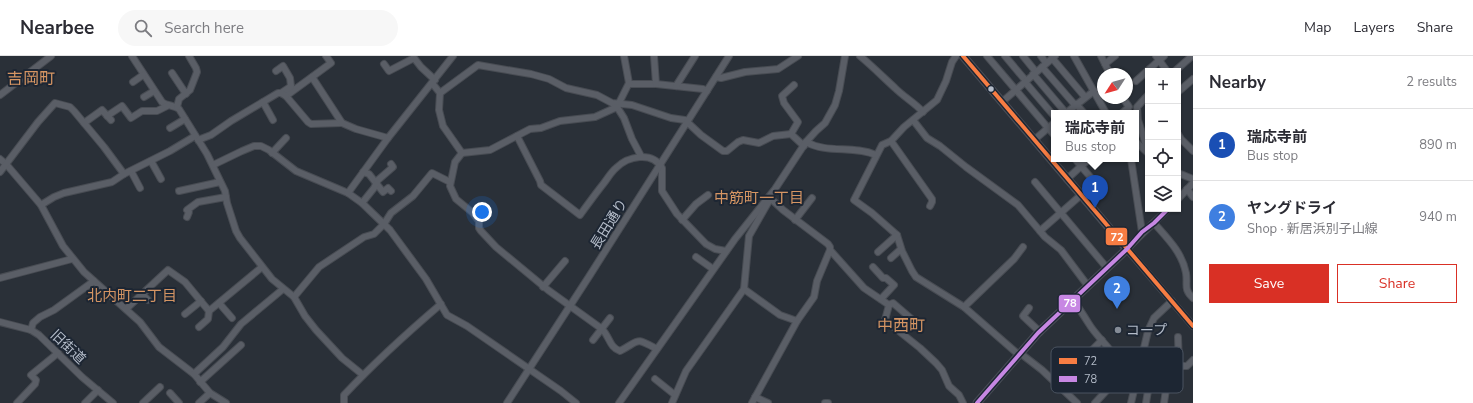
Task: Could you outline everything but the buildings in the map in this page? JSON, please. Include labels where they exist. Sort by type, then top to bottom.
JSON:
[{"type":"main road","points":[[963,56],[1051,160]]},
{"type":"main road","points":[[977,403],[1040,332],[1127,249],[1053,162]]},
{"type":"street","points":[[0,95],[51,56]]},
{"type":"street","points":[[132,56],[162,102],[167,106],[176,107],[185,119],[213,165],[225,191],[236,232],[272,279],[294,297],[305,316],[316,330],[342,358],[363,375]]},
{"type":"street","points":[[176,107],[180,99],[190,90],[197,72],[189,56]]},
{"type":"street","points":[[41,205],[54,197],[105,184],[197,138],[211,135],[278,93],[283,94],[312,77],[331,63],[326,56]]},
{"type":"street","points":[[348,193],[388,138],[453,56]]},
{"type":"street","points":[[624,56],[629,83],[617,105],[595,117],[560,121],[541,128],[530,129],[490,150],[462,153],[455,162],[450,186],[456,199],[473,213],[479,221],[479,228],[481,231],[496,247],[543,287],[602,329],[608,335],[611,345],[619,351],[627,348],[638,340],[657,349]]},
{"type":"street","points":[[654,56],[656,84]]},
{"type":"street","points":[[676,86],[695,56]]},
{"type":"street","name":"長田通り","points":[[507,403],[729,56]]},
{"type":"street","points":[[716,77],[721,78],[746,72],[778,69],[798,56]]},
{"type":"street","points":[[654,379],[674,400],[686,371],[744,289],[749,236],[770,198],[805,144],[825,123],[835,106],[845,56]]},
{"type":"street","points":[[860,56],[884,76],[894,88],[923,112]]},
{"type":"street","points":[[956,56],[952,62],[946,82],[937,100],[904,127],[891,141],[882,145],[854,200],[872,213],[897,235],[901,249],[916,277],[964,308],[1051,378]]},
{"type":"street","points":[[988,56],[1051,132]]},
{"type":"street","points":[[1005,56],[1051,112]]},
{"type":"street","points":[[1023,56],[1065,110]]},
{"type":"street","points":[[1041,56],[1044,65],[1081,110]]},
{"type":"street","points":[[1074,56],[1097,96]]},
{"type":"street","points":[[1101,56],[1107,68]]},
{"type":"street","points":[[1105,64],[1115,56]]},
{"type":"street","points":[[1178,68],[1192,56]]},
{"type":"street","points":[[1002,102],[1053,57],[1085,97]]},
{"type":"street","points":[[1136,81],[1160,57],[1166,68]]},
{"type":"street","points":[[384,64],[389,71],[414,58],[434,81],[440,93],[439,110],[443,126],[462,153]]},
{"type":"street","points":[[440,93],[478,65],[531,74],[548,79],[566,88],[591,93],[617,105],[632,105],[671,118],[685,120],[701,135],[723,151],[727,151],[743,140],[759,143],[773,136],[791,134],[805,144],[818,148],[858,150],[876,155]]},
{"type":"street","points":[[276,71],[283,66],[287,76],[290,78],[291,86],[283,94]]},
{"type":"street","points":[[172,73],[186,94]]},
{"type":"street","points":[[133,82],[143,75]]},
{"type":"street","points":[[312,77],[342,123]]},
{"type":"street","points":[[1181,88],[1193,79]]},
{"type":"street","points":[[629,83],[676,86],[703,89],[707,91]]},
{"type":"street","points":[[791,134],[798,122],[784,103],[782,96],[794,85]]},
{"type":"street","points":[[144,97],[154,91]]},
{"type":"street","points":[[1070,110],[1094,91]]},
{"type":"street","points":[[283,94],[311,124],[342,123],[356,129],[388,138]]},
{"type":"street","points":[[1137,110],[1137,107],[1145,98]]},
{"type":"street","points":[[263,102],[273,120]]},
{"type":"street","points":[[0,172],[38,122],[55,103],[70,106],[124,174]]},
{"type":"street","points":[[617,105],[641,156]]},
{"type":"street","points":[[84,123],[102,110],[109,118],[122,106],[131,118],[142,111],[157,111],[167,106]]},
{"type":"street","points":[[170,128],[185,119]]},
{"type":"street","points":[[913,120],[927,138],[940,146],[1018,205],[1045,237],[1061,250],[1088,286]]},
{"type":"street","points":[[1139,123],[1145,142]]},
{"type":"street","points":[[1034,140],[1051,126]]},
{"type":"street","points":[[517,136],[541,185],[580,215],[616,168],[634,158],[641,156],[650,158],[662,168],[662,191],[665,198],[682,220],[706,244],[715,249],[726,251]]},
{"type":"street","points":[[271,152],[284,137]]},
{"type":"street","points":[[1181,140],[1193,151]]},
{"type":"street","points":[[891,141],[932,198],[930,206]]},
{"type":"street","points":[[213,165],[254,146],[261,146],[296,171],[348,193],[362,203],[390,230],[426,279],[447,315],[467,326],[576,403]]},
{"type":"street","points":[[0,159],[41,205],[63,246],[84,272],[140,322],[159,347],[194,374],[210,393],[226,403]]},
{"type":"street","points":[[151,160],[161,179]]},
{"type":"street","points":[[1078,162],[1098,186]]},
{"type":"street","points":[[1067,179],[1086,162]]},
{"type":"street","points":[[1131,162],[1142,232]]},
{"type":"street","points":[[362,203],[378,180],[393,167],[391,164]]},
{"type":"street","points":[[131,171],[140,188]]},
{"type":"street","points":[[363,172],[368,174],[383,192],[388,188],[391,191]]},
{"type":"street","points":[[294,297],[320,267],[364,237],[374,234],[384,224],[391,213],[413,196],[432,173],[450,182]]},
{"type":"street","points":[[1181,174],[1193,179]]},
{"type":"street","points":[[180,191],[220,182]]},
{"type":"street","points":[[1035,182],[1108,268]]},
{"type":"street","points":[[1181,196],[1193,183]]},
{"type":"street","points":[[1187,189],[1193,197]]},
{"type":"street","points":[[682,220],[696,204],[708,195]]},
{"type":"street","points":[[1040,231],[1081,195]]},
{"type":"street","points":[[187,217],[187,213],[189,212],[187,210],[198,202],[226,197]]},
{"type":"street","points":[[770,198],[795,220],[828,244],[830,250],[864,288],[889,305],[893,303],[915,322]]},
{"type":"street","points":[[618,403],[726,251],[770,198]]},
{"type":"street","points":[[795,220],[812,198]]},
{"type":"street","points":[[1165,212],[1142,232],[1127,249],[1193,326]]},
{"type":"street","points":[[1154,222],[1179,253],[1185,272],[1187,283],[1186,290],[1187,293],[1193,298]]},
{"type":"street","points":[[878,252],[897,235]]},
{"type":"street","points":[[964,308],[1014,259],[1023,247]]},
{"type":"street","points":[[891,258],[901,249]]},
{"type":"street","points":[[768,403],[754,400],[797,321],[814,297],[817,281],[830,250]]},
{"type":"street","points":[[696,257],[713,270]]},
{"type":"street","points":[[0,278],[72,259]]},
{"type":"street","points":[[543,287],[557,275],[565,261]]},
{"type":"street","points":[[199,327],[208,319],[209,311],[262,266]]},
{"type":"street","points":[[873,267],[883,278],[886,278],[894,285],[881,299]]},
{"type":"street","points":[[126,309],[168,270],[185,282],[209,311]]},
{"type":"street","points":[[31,330],[33,323],[40,317],[54,310],[94,281]]},
{"type":"street","points":[[194,374],[223,347],[241,324],[283,289]]},
{"type":"street","points":[[744,289],[780,315],[797,321]]},
{"type":"street","points":[[142,294],[148,300]]},
{"type":"street","points":[[1073,300],[1085,315],[1089,324],[1107,347]]},
{"type":"street","points":[[185,314],[201,301]]},
{"type":"street","points":[[1144,347],[1148,331],[1154,318],[1172,301]]},
{"type":"street","points":[[219,303],[232,318]]},
{"type":"street","points":[[344,403],[344,394],[390,348],[440,304]]},
{"type":"street","points":[[889,305],[885,320],[936,363],[942,370],[949,386],[959,395],[963,403]]},
{"type":"street","points":[[1029,308],[1022,316],[1040,332]]},
{"type":"street","points":[[593,340],[610,318]]},
{"type":"street","name":"旧街道","points":[[0,322],[31,330],[39,335],[82,377],[113,403]]},
{"type":"street","points":[[1178,337],[1178,347]]},
{"type":"street","points":[[1095,347],[1102,340]]},
{"type":"street","points":[[200,382],[241,345]]},
{"type":"street","points":[[17,403],[35,384],[36,380],[31,375],[58,353]]},
{"type":"street","points":[[1183,366],[1187,366],[1193,360]]},
{"type":"street","points":[[142,402],[157,388]]},
{"type":"street","points":[[85,403],[98,390]]},
{"type":"street","points":[[170,393],[179,403]]},
{"type":"street","points":[[199,403],[210,393]]},
{"type":"street","points":[[1066,393],[1077,403]]},
{"type":"street","points":[[1095,403],[1104,393]]},
{"type":"street","points":[[1131,403],[1133,393]]},
{"type":"street","points":[[1146,403],[1148,393]]},
{"type":"transit line","name":"72","points":[[963,56],[1051,159]]},
{"type":"transit line","name":"72","points":[[1053,162],[1193,326]]},
{"type":"transit line","name":"78","points":[[977,403],[1038,333],[1127,249],[1142,232],[1165,212]]},
{"type":"place","name":"瑞応寺前","points":[[1095,208]]},
{"type":"place","name":"ヤングドライ","points":[[1117,309]]},
{"type":"place","name":"コープ","points":[[1118,330]]},
{"type":"district","name":"吉岡町","points":[[31,79]]},
{"type":"district","name":"中筋町一丁目","points":[[759,198]]},
{"type":"district","name":"北内町二丁目","points":[[132,296]]},
{"type":"district","name":"中西町","points":[[901,326]]}]
